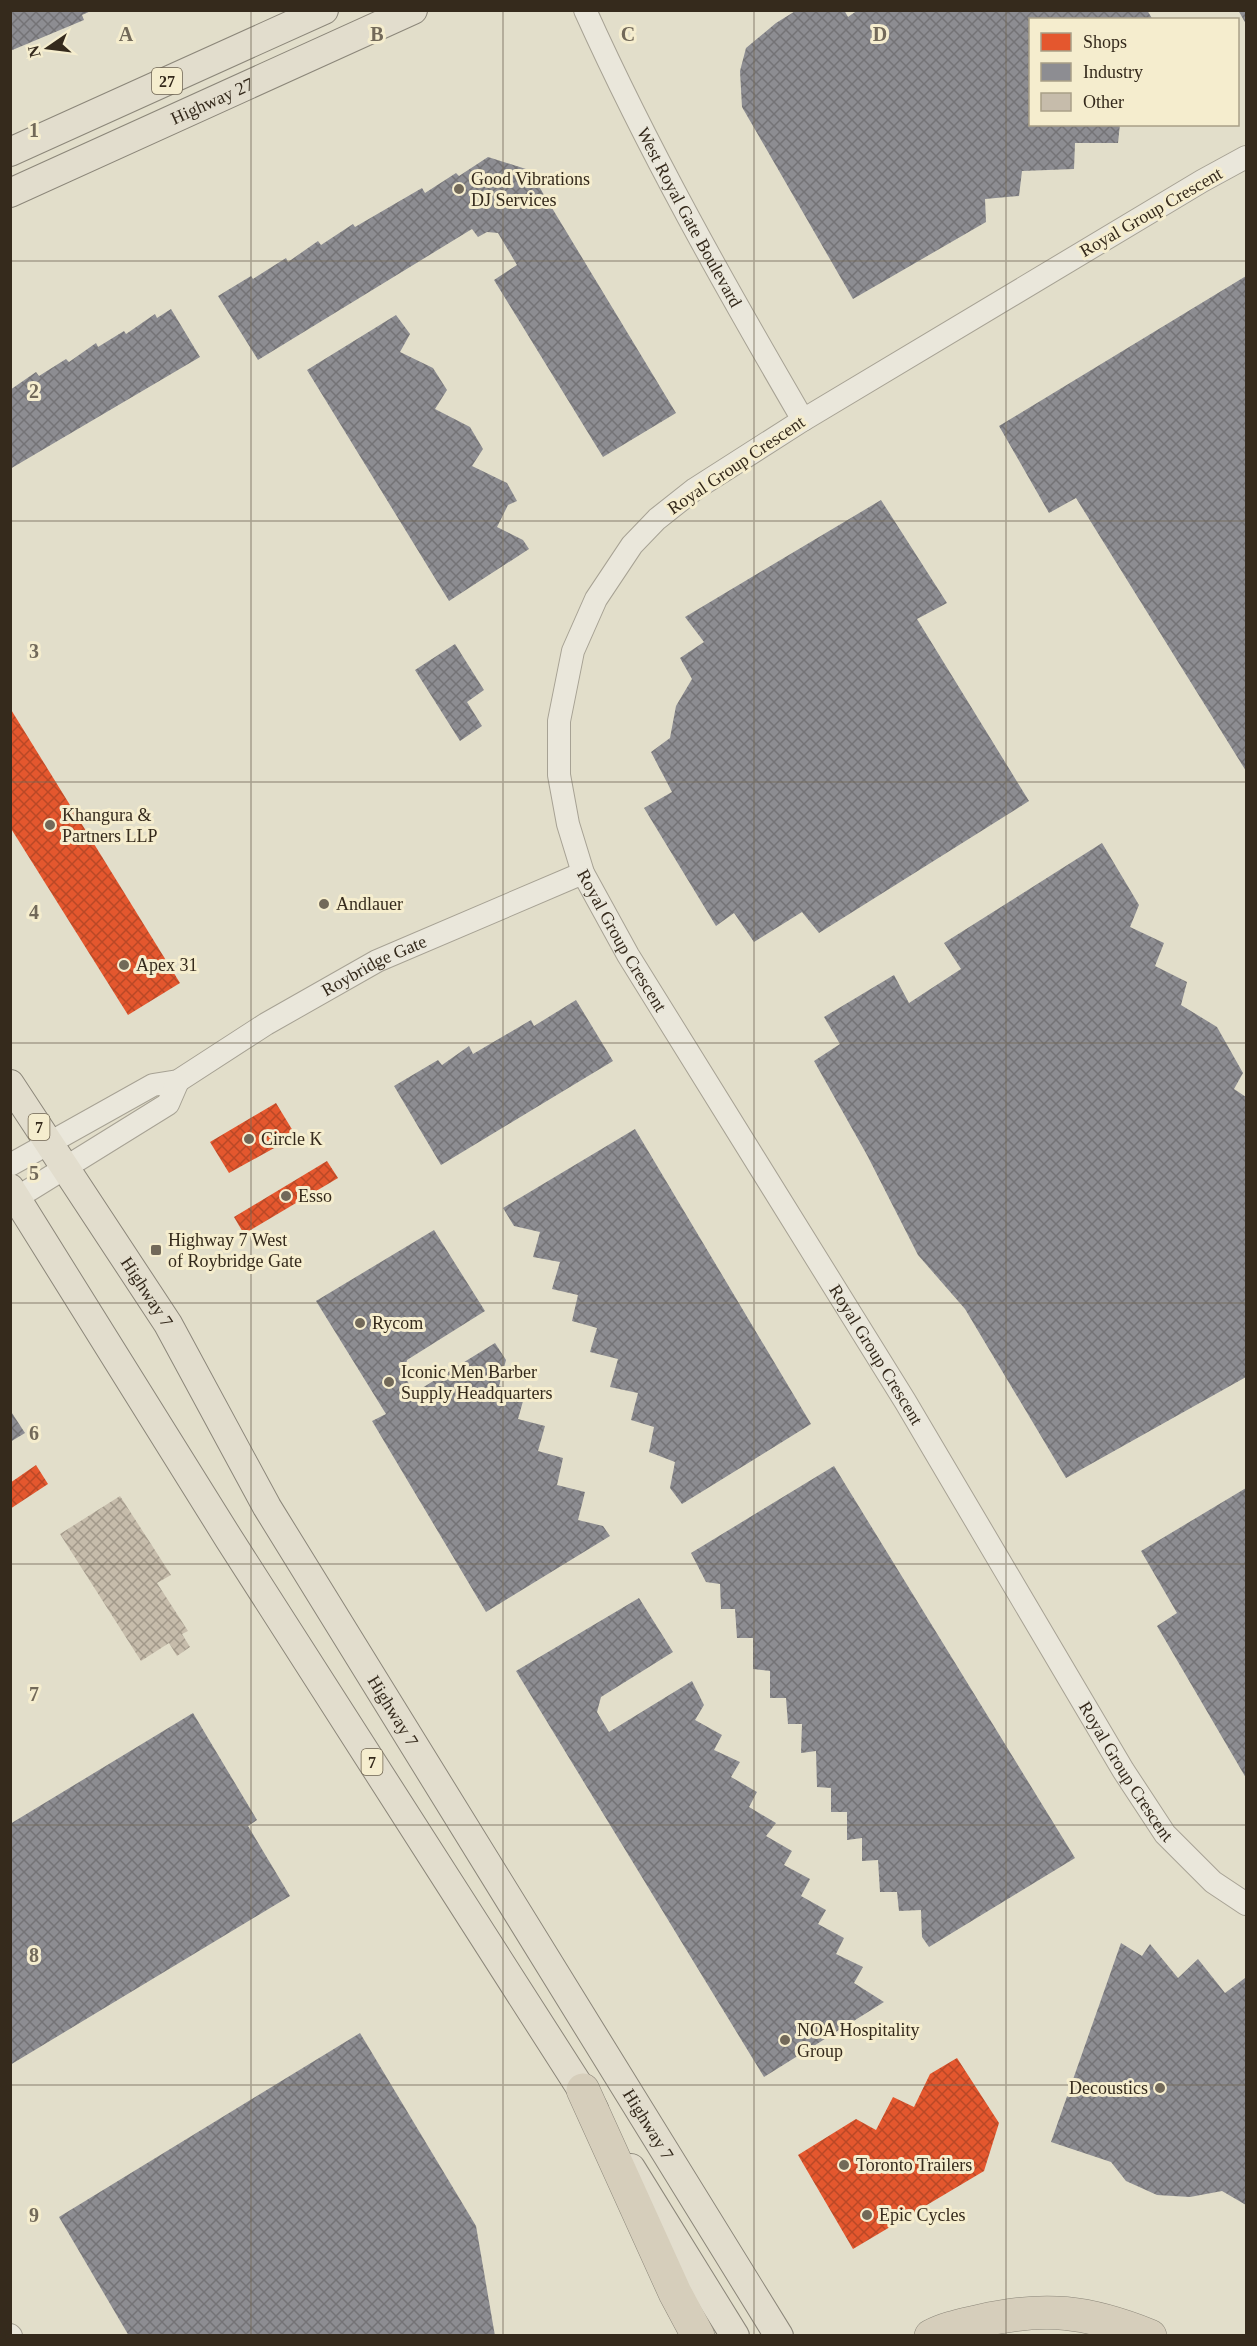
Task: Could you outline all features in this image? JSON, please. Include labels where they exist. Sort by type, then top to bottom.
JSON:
[{"type":"highway","points":[[583,2090],[675,2293],[698,2336]]},
{"type":"highway","points":[[931,2336],[941,2331],[1002,2316],[1043,2310],[1089,2315],[1150,2336]]},
{"type":"main road","name":"Highway 27","points":[[10,152],[324,10]]},
{"type":"main road","name":"Highway 27","points":[[10,193],[413,10]]},
{"type":"main road","name":"Highway 7","points":[[10,1084],[168,1324],[267,1507],[779,2336]]},
{"type":"main road","name":"Highway 7","points":[[13,1196],[229,1539],[583,2090],[735,2336]]},
{"type":"street","name":"West Royal Gate Boulevard","points":[[585,10],[618,85],[685,216],[803,420]]},
{"type":"street","name":"Royal Group Crescent","points":[[1246,158],[1202,181],[803,420],[695,489],[657,519],[632,545],[596,598],[573,651],[559,721],[559,775],[568,824],[583,873],[628,956],[905,1401],[1123,1770],[1165,1834],[1213,1882],[1246,1904]]},
{"type":"street","name":"Roybridge Gate","points":[[10,1165],[153,1085],[178,1081],[302,1003],[377,961],[583,873]]},
{"type":"street","name":"Roybridge Gate","points":[[13,1196],[66,1169],[168,1104],[178,1081]]},
{"type":"building: Shops","points":[[10,708],[180,983],[128,1015],[10,827]]},
{"type":"building: Shops","name":"Circle K","points":[[276,1103],[293,1131],[282,1137],[285,1142],[229,1173],[210,1142]]},
{"type":"building: Shops","points":[[327,1161],[338,1178],[244,1234],[234,1217]]},
{"type":"building: Shops","points":[[36,1465],[48,1484],[10,1509],[10,1483]]},
{"type":"building: Shops","points":[[957,2058],[999,2123],[984,2171],[853,2249],[798,2155],[856,2119],[876,2130],[893,2097],[914,2107],[930,2074]]},
{"type":"building: Industry","points":[[10,10],[93,10],[82,15],[84,20],[10,51]]},
{"type":"building: Industry","points":[[797,10],[844,10],[848,17],[858,10],[1147,10],[1152,18],[1029,18],[1029,126],[1120,126],[1118,143],[1075,143],[1074,169],[1022,171],[1019,196],[985,199],[986,222],[853,299],[742,107],[740,71],[746,48],[776,23]]},
{"type":"building: Industry","points":[[1238,10],[1246,10],[1246,24]]},
{"type":"building: Industry","points":[[488,157],[529,170],[676,413],[603,457],[494,280],[517,265],[498,233],[487,232],[478,237],[472,229],[258,360],[218,296],[251,276],[253,279],[286,258],[288,262],[318,241],[321,245],[353,224],[355,227],[422,188],[425,193],[456,173],[459,176]]},
{"type":"building: Industry","points":[[1246,276],[1246,771],[1076,498],[1049,513],[999,426]]},
{"type":"building: Industry","points":[[171,309],[200,357],[10,469],[10,390],[36,372],[39,376],[66,359],[69,362],[96,343],[98,347],[124,331],[126,334],[155,314],[157,318]]},
{"type":"building: Industry","points":[[396,315],[410,334],[400,352],[433,368],[447,390],[435,409],[470,427],[483,449],[472,466],[507,483],[517,501],[508,505],[497,527],[523,540],[529,549],[449,601],[307,370]]},
{"type":"building: Industry","points":[[881,500],[947,603],[917,619],[1029,801],[819,933],[802,912],[754,942],[734,913],[716,926],[644,808],[672,792],[651,752],[670,738],[676,706],[692,679],[680,658],[704,642],[685,617]]},
{"type":"building: Industry","points":[[455,644],[484,690],[467,702],[482,726],[460,741],[415,670]]},
{"type":"building: Industry","points":[[1102,843],[1139,905],[1130,927],[1164,943],[1155,966],[1187,982],[1181,1005],[1217,1027],[1243,1073],[1234,1089],[1246,1097],[1246,1377],[1066,1478],[965,1309],[918,1255],[867,1155],[814,1061],[840,1044],[824,1017],[894,975],[909,1003],[961,969],[944,943]]},
{"type":"building: Industry","points":[[576,1000],[613,1061],[441,1165],[394,1086],[438,1060],[442,1065],[469,1046],[473,1054],[531,1020],[534,1026]]},
{"type":"building: Industry","points":[[635,1129],[811,1424],[682,1504],[670,1488],[675,1462],[649,1452],[654,1427],[631,1420],[638,1393],[610,1387],[618,1359],[590,1352],[597,1328],[572,1321],[578,1295],[552,1289],[560,1262],[533,1257],[540,1232],[514,1226],[503,1208]]},
{"type":"building: Industry","points":[[434,1230],[485,1311],[407,1360],[404,1375],[414,1393],[495,1343],[506,1360],[499,1386],[525,1394],[518,1419],[545,1426],[538,1451],[563,1458],[557,1485],[585,1492],[578,1520],[603,1526],[610,1536],[486,1612],[372,1421],[386,1414],[316,1301]]},
{"type":"building: Industry","points":[[10,1410],[25,1433],[10,1442]]},
{"type":"building: Industry","points":[[834,1466],[1075,1858],[929,1947],[922,1937],[921,1910],[899,1911],[897,1892],[880,1892],[878,1860],[862,1861],[862,1838],[847,1840],[847,1812],[831,1812],[831,1788],[817,1787],[816,1751],[801,1753],[802,1724],[788,1724],[786,1698],[770,1698],[770,1671],[753,1669],[753,1638],[737,1638],[735,1609],[721,1609],[720,1584],[706,1582],[691,1553]]},
{"type":"building: Industry","points":[[1246,1488],[1246,1778],[1157,1626],[1177,1613],[1141,1551]]},
{"type":"building: Industry","points":[[639,1598],[673,1652],[601,1697],[597,1712],[609,1732],[692,1681],[704,1705],[695,1720],[722,1735],[714,1750],[740,1762],[731,1777],[757,1792],[749,1807],[776,1823],[766,1836],[792,1851],[784,1865],[810,1879],[801,1896],[826,1910],[818,1924],[844,1938],[836,1954],[863,1967],[854,1983],[884,2002],[764,2077],[516,1671]]},
{"type":"building: Industry","points":[[193,1713],[257,1820],[248,1826],[290,1896],[10,2065],[10,1824]]},
{"type":"building: Industry","points":[[1121,1943],[1142,1956],[1150,1944],[1178,1978],[1198,1959],[1225,1993],[1246,1979],[1246,2205],[1222,2191],[1190,2197],[1157,2195],[1126,2181],[1111,2162],[1051,2142]]},
{"type":"building: Industry","points":[[360,2033],[476,2226],[495,2336],[129,2336],[59,2217]]},
{"type":"building: Other","points":[[120,1496],[171,1575],[157,1583],[188,1631],[182,1634],[190,1647],[177,1656],[169,1643],[141,1661],[60,1534]]},
{"type":"place","name":"Good Vibrations DJ Services","points":[[459,189]]},
{"type":"place","name":"Khangura & Partners LLP","points":[[50,825]]},
{"type":"place","name":"Andlauer","points":[[324,904]]},
{"type":"place","name":"Apex 31","points":[[124,965]]},
{"type":"place","name":"Circle K","points":[[249,1139]]},
{"type":"place","name":"Esso","points":[[286,1196]]},
{"type":"place","name":"Highway 7 West of Roybridge Gate","points":[[156,1250]]},
{"type":"place","name":"Rycom","points":[[360,1323]]},
{"type":"place","name":"Iconic Men Barber Supply Headquarters","points":[[389,1382]]},
{"type":"place","name":"NOA Hospitality Group","points":[[785,2040]]},
{"type":"place","name":"Decoustics","points":[[1160,2088]]},
{"type":"place","name":"Toronto Trailers","points":[[844,2165]]},
{"type":"place","name":"Epic Cycles","points":[[867,2215]]}]
